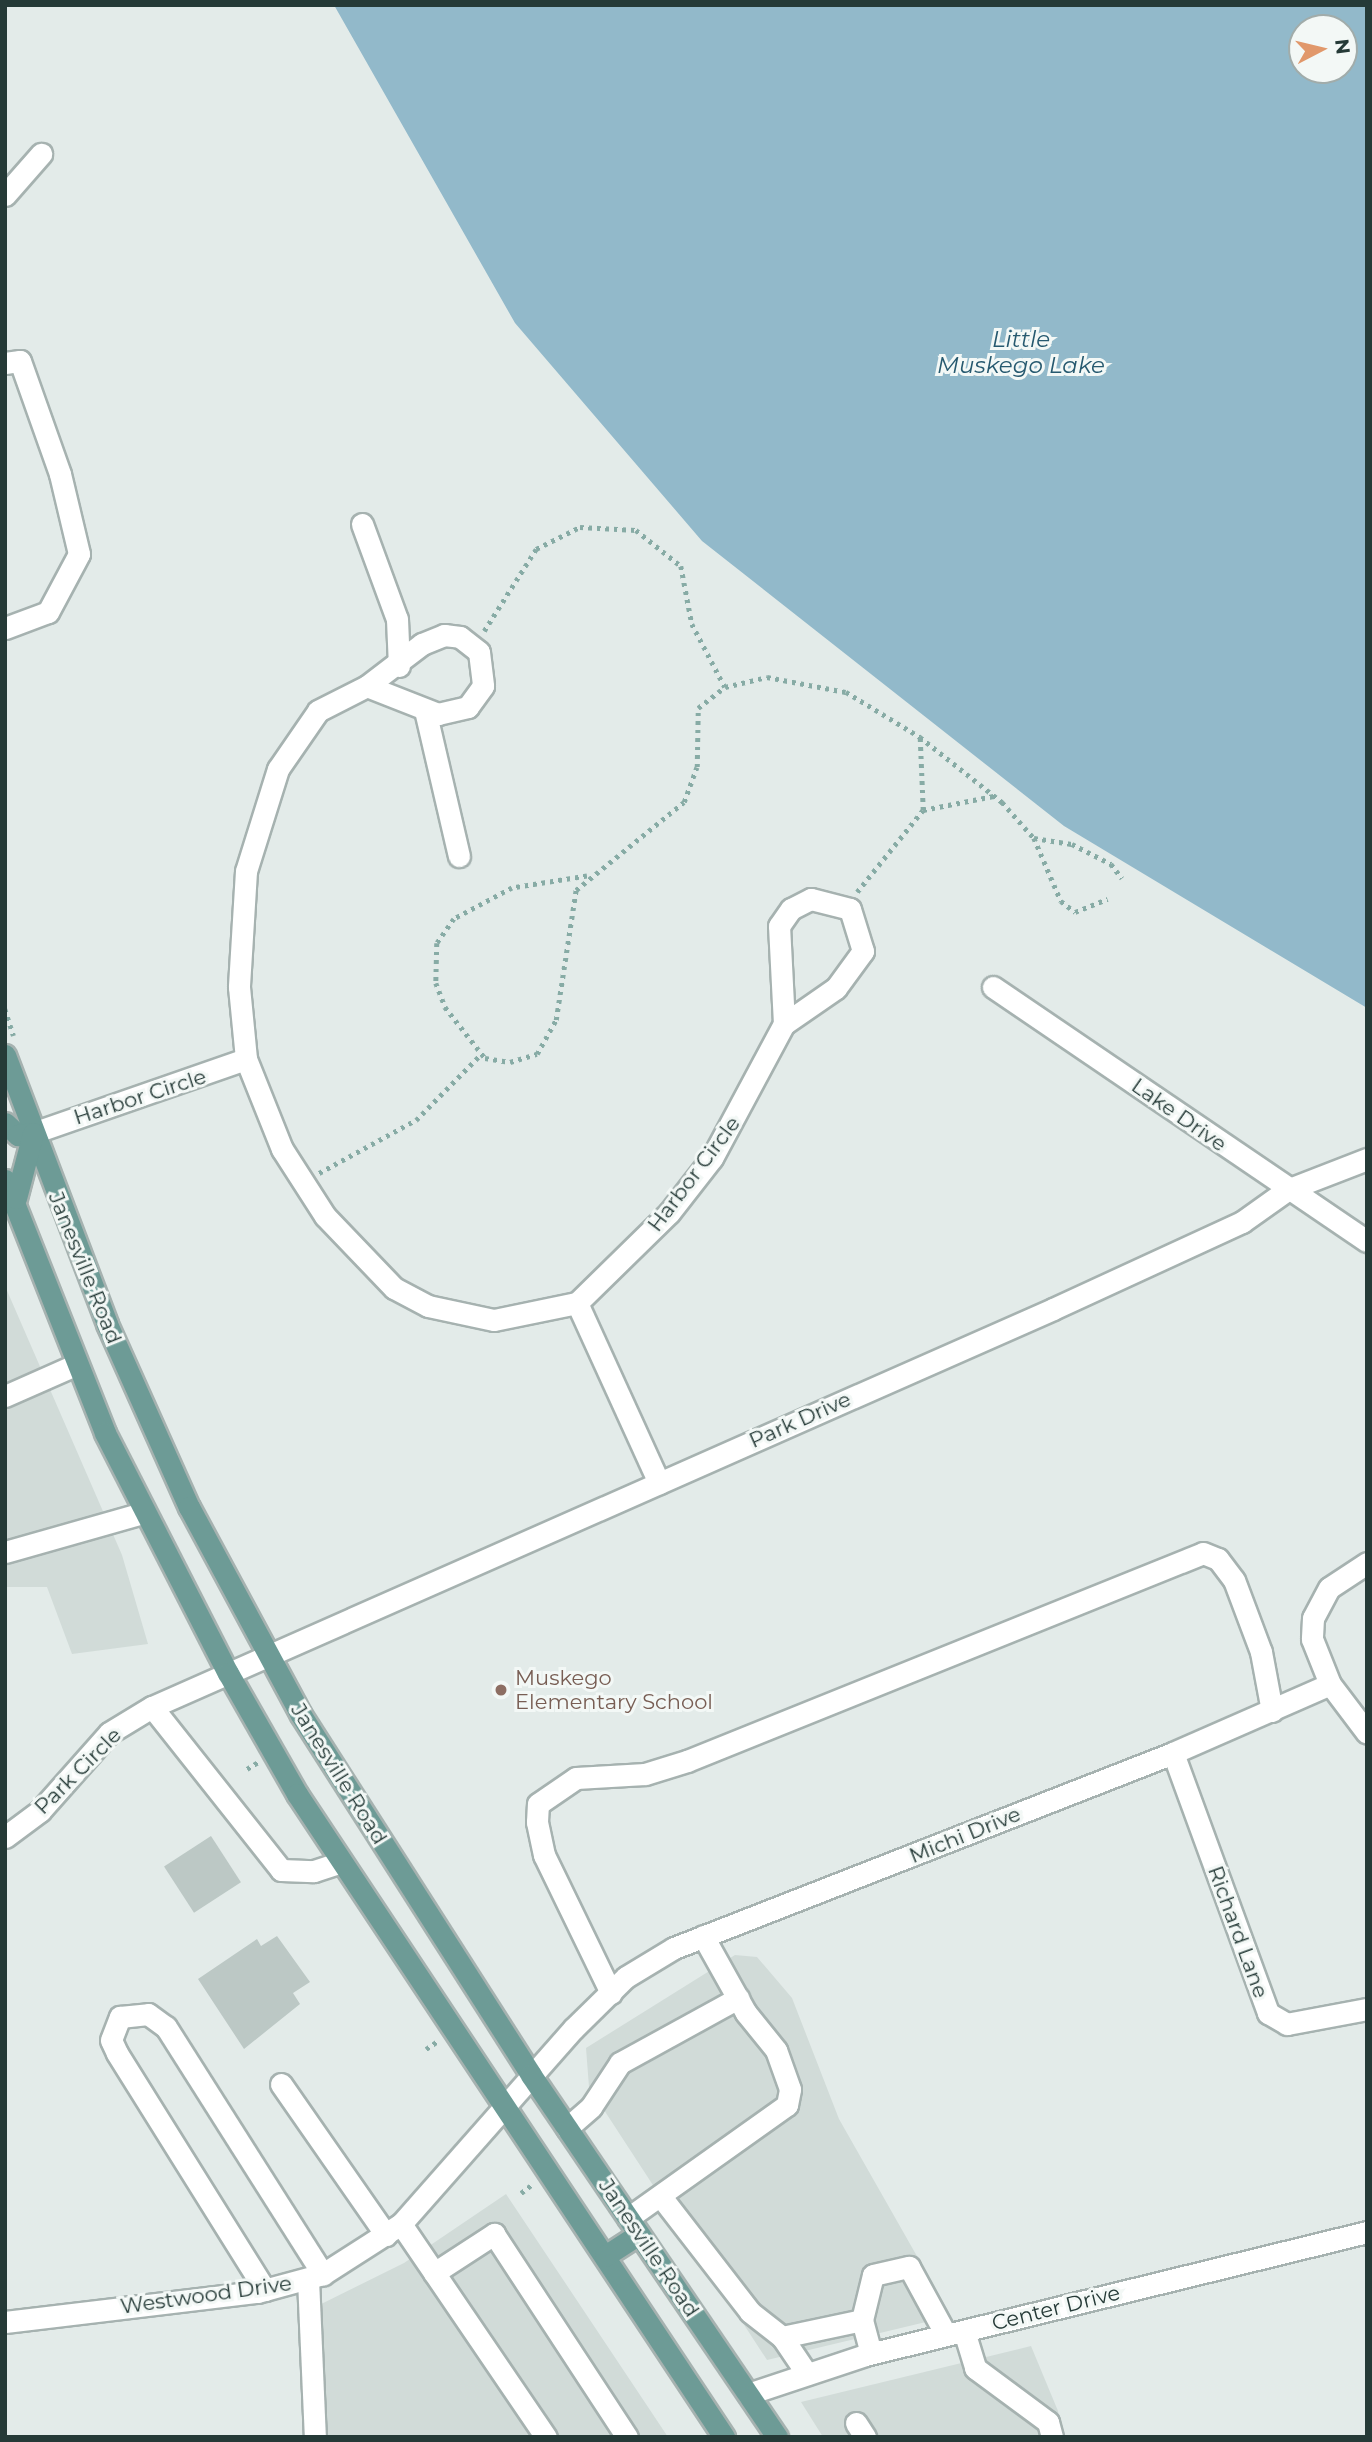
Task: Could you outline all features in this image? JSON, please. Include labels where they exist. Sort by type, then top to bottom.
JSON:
[{"type":"main road","name":"Janesville Road","points":[[10,1048],[29,1124],[107,1324],[184,1494],[268,1655],[531,2075],[776,2437]]},
{"type":"main road","points":[[5,1073],[29,1124],[18,1174],[16,1211]]},
{"type":"main road","points":[[5,1123],[18,1135],[29,1124]]},
{"type":"main road","name":"Janesville Road","points":[[5,1180],[75,1365],[143,1513],[228,1673],[342,1863],[724,2437]]},
{"type":"main road","points":[[605,2256],[634,2226]]},
{"type":"street","points":[[5,195],[41,154]]},
{"type":"street","points":[[5,363],[20,361],[60,474],[79,554],[48,612],[5,628]]},
{"type":"street","points":[[362,524],[397,619],[399,666]]},
{"type":"street","points":[[368,686],[425,710],[454,713],[477,698],[483,674],[475,647],[444,635],[422,643],[399,666],[368,686],[332,700],[296,740],[254,837],[237,951],[246,1059],[266,1116],[302,1183],[370,1267],[428,1306],[494,1320],[577,1303],[659,1483]]},
{"type":"street","points":[[425,710],[459,856]]},
{"type":"street","points":[[784,1024],[779,926],[791,909],[811,899],[845,906]]},
{"type":"street","name":"Harbor Circle","points":[[577,1303],[669,1213],[712,1158],[784,1024],[836,988],[859,962],[861,928],[845,906]]},
{"type":"street","name":"Lake Drive","points":[[993,986],[1287,1190],[1367,1241]]},
{"type":"street","name":"Harbor Circle","points":[[29,1124],[246,1059]]},
{"type":"street","name":"Park Drive","points":[[228,1673],[1242,1223],[1287,1190],[1367,1160]]},
{"type":"street","points":[[5,1396],[75,1365]]},
{"type":"street","points":[[5,1552],[143,1513]]},
{"type":"street","points":[[611,1993],[544,1855],[537,1822],[538,1804],[576,1778],[645,1774],[687,1761],[1203,1552],[1218,1559],[1234,1580],[1261,1651],[1272,1711]]},
{"type":"street","points":[[1367,1563],[1329,1588],[1313,1618],[1316,1660],[1330,1684],[1367,1733]]},
{"type":"street","name":"Park Circle","points":[[5,1837],[40,1811],[109,1733],[152,1707],[228,1673]]},
{"type":"street","name":"Michi Drive","points":[[504,2104],[611,1993],[674,1948],[1172,1753],[1330,1684]]},
{"type":"street","points":[[152,1707],[281,1870],[314,1871],[342,1863]]},
{"type":"street","name":"Richard Lane","points":[[1172,1753],[1268,2013],[1287,2024],[1367,2009]]},
{"type":"street","points":[[634,2226],[682,2175],[787,2105],[790,2089],[776,2050],[738,1998],[703,1936]]},
{"type":"street","points":[[567,2128],[591,2107],[620,2063],[738,1998]]},
{"type":"street","points":[[265,2290],[117,2053],[111,2040],[120,2017],[148,2014],[166,2028],[315,2277],[315,2437]]},
{"type":"street","points":[[281,2084],[393,2230],[434,2273],[545,2437]]},
{"type":"street","name":"Westwood Drive","points":[[5,2322],[265,2290],[315,2277],[393,2230],[504,2104]]},
{"type":"street","points":[[662,2198],[750,2312],[782,2337],[807,2374]]},
{"type":"street","name":"Center Drive","points":[[748,2394],[872,2353],[1367,2232]]},
{"type":"street","points":[[434,2273],[494,2234],[627,2437]]},
{"type":"street","points":[[872,2353],[862,2320],[873,2275],[909,2267],[955,2333],[975,2368],[1048,2422],[1052,2437]]},
{"type":"street","points":[[782,2337],[862,2320]]},
{"type":"path","points":[[475,647],[536,549],[580,527],[609,525],[636,530],[681,566],[692,624],[725,687]]},
{"type":"path","points":[[587,876],[512,888],[454,919],[437,943],[436,984],[480,1055],[510,1062],[537,1054],[556,1020],[576,890],[587,876],[684,802],[697,767],[698,708],[725,687],[768,677],[846,692],[920,737],[995,796],[1034,838],[1061,901],[1075,912],[1107,899]]},
{"type":"path","points":[[920,737],[923,810]]},
{"type":"path","points":[[845,906],[923,810],[995,796]]},
{"type":"path","points":[[1034,838],[1072,844],[1111,864],[1122,878]]},
{"type":"path","points":[[5,1009],[10,1048]]},
{"type":"path","points":[[302,1183],[416,1120],[480,1055]]},
{"type":"shaded area","points":[[5,1286],[122,1555],[148,1644],[72,1654],[47,1587],[5,1587]]},
{"type":"shaded area","points":[[735,1955],[757,1957],[792,1998],[839,2119],[951,2316],[767,2360],[589,2087],[586,2048]]},
{"type":"shaded area","points":[[506,2194],[668,2437],[308,2437],[299,2315],[404,2263]]},
{"type":"shaded area","points":[[1031,2346],[1058,2411],[1061,2437],[823,2437],[801,2402]]},
{"type":"water","name":"Little Muskego Lake","points":[[334,5],[1367,5],[1367,1008],[1064,826],[702,541],[515,323]]},
{"type":"building","points":[[211,1836],[241,1882],[194,1913],[164,1866]]},
{"type":"building","points":[[277,1936],[310,1982],[293,1993],[300,2004],[244,2049],[198,1979],[257,1939],[261,1946]]},
{"type":"place","name":"Muskego Elementary School","points":[[501,1690]]}]
